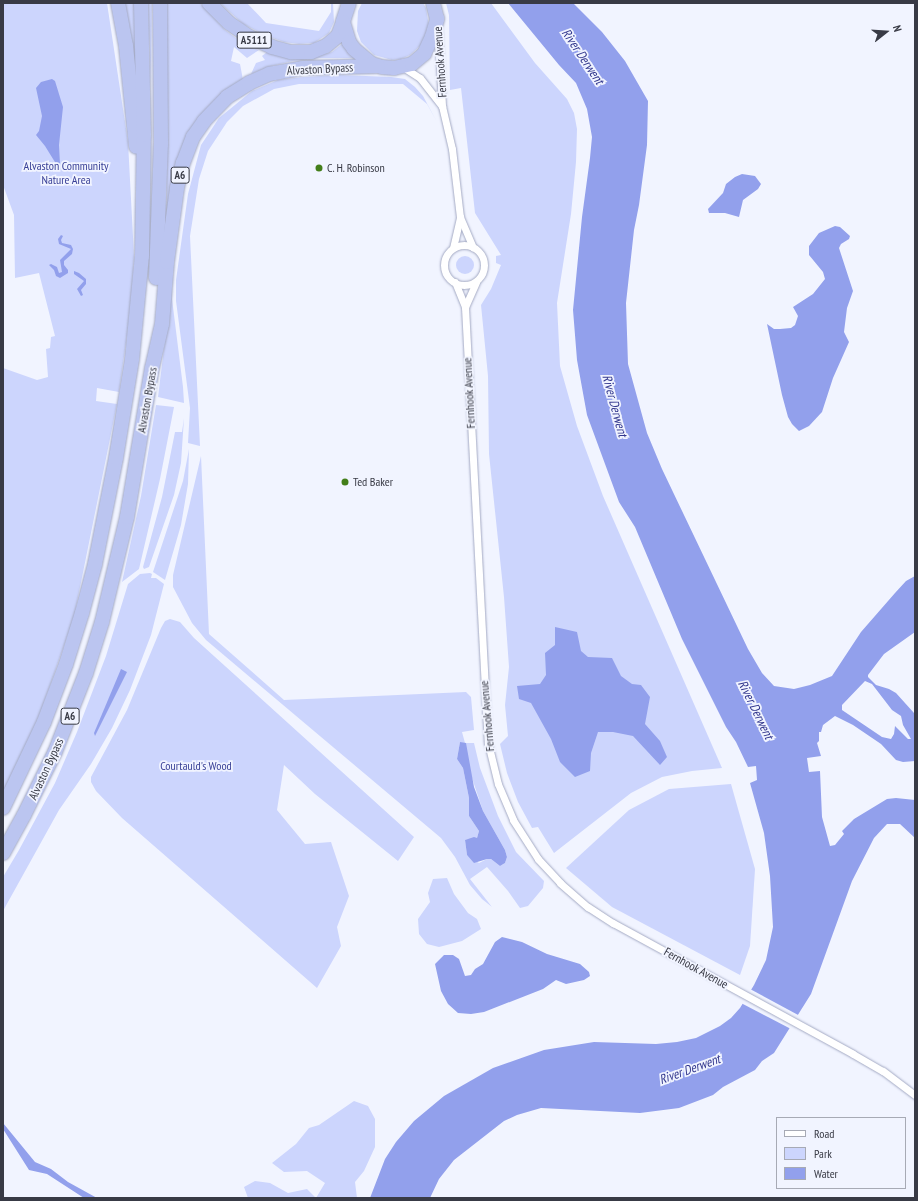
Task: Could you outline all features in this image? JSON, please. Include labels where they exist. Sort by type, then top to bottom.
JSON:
[{"type":"highway","name":"A6","points":[[118,3],[126,46],[142,213]]},
{"type":"highway","points":[[141,3],[144,135],[142,213]]},
{"type":"highway","points":[[152,368],[158,252],[161,144],[160,3]]},
{"type":"highway","name":"A5111","points":[[209,3],[229,23],[250,37],[266,45],[291,52],[311,52],[326,46],[338,36],[345,10]]},
{"type":"highway","points":[[402,67],[418,60],[424,54],[432,37],[437,19],[433,3]]},
{"type":"highway","points":[[345,10],[346,36],[354,49],[367,60],[378,66]]},
{"type":"highway","name":"Alvaston Bypass","points":[[3,853],[24,815],[55,752],[86,673],[102,622],[127,517],[152,368],[162,324],[167,262],[177,188],[193,137],[204,121],[227,97],[249,83],[269,74],[302,68],[378,66],[402,67]]},
{"type":"highway","name":"Alvaston Bypass","points":[[3,808],[44,722],[63,672],[82,613],[95,564],[116,458],[132,359],[142,256],[142,213]]},
{"type":"street","name":"Fernhook Avenue","points":[[437,19],[440,32],[442,106],[452,149],[460,217],[473,247],[482,255],[484,266],[481,277],[476,282],[465,307]]},
{"type":"street","name":"Fernhook Avenue","points":[[402,67],[420,78],[442,106]]},
{"type":"street","name":"Fernhook Avenue","points":[[460,217],[453,248],[446,257],[444,266],[447,276],[455,282],[465,307],[488,743],[491,762],[504,801],[528,845],[555,877],[575,896],[614,923],[883,1071],[915,1095]]},
{"type":"street","points":[[453,248],[465,245],[473,247]]},
{"type":"street","points":[[455,282],[468,284],[476,282]]},
{"type":"green space","name":"Alvaston Community Nature Area","points":[[3,3],[107,3],[128,142],[134,256],[131,307],[119,392],[97,388],[96,401],[117,404],[74,617],[41,711],[14,774],[3,792],[3,368],[37,380],[48,377],[46,349],[50,348],[51,337],[55,336],[39,273],[15,278],[14,215],[3,185]]},
{"type":"green space","points":[[122,3],[134,3],[137,101]]},
{"type":"green space","points":[[148,3],[152,3],[151,85]]},
{"type":"green space","points":[[167,3],[200,3],[225,30],[247,46],[259,50],[247,58],[234,47],[231,61],[240,64],[243,80],[195,125],[167,230]]},
{"type":"green space","points":[[220,3],[247,3],[266,23],[319,31],[331,12],[331,3],[333,3],[334,22],[329,33],[314,43],[299,44],[284,42],[267,36],[243,24]]},
{"type":"green space","points":[[362,3],[423,3],[426,8],[429,26],[422,44],[410,55],[401,59],[392,60],[374,55],[361,42],[357,31],[358,11]]},
{"type":"green space","points":[[446,3],[491,3],[535,63],[567,99],[574,113],[577,129],[576,162],[571,214],[557,303],[560,366],[577,426],[603,496],[722,768],[692,771],[662,777],[631,793],[554,853],[538,827],[532,828],[518,802],[507,773],[500,744],[508,736],[505,705],[509,667],[504,597],[489,454],[488,376],[481,305],[491,289],[501,265],[496,263],[496,256],[501,255],[475,213],[461,88],[450,90],[449,15]]},
{"type":"green space","points":[[342,44],[356,58],[319,58],[293,61],[271,66],[251,74],[256,63],[265,60],[262,56],[267,52],[318,56],[332,52]]},
{"type":"green space","points":[[340,75],[405,79],[423,96],[437,122],[427,104],[403,84],[299,84],[274,89],[243,106],[227,122],[208,151],[199,179],[190,236],[200,446],[188,443],[190,408],[176,301],[176,280],[188,194],[201,145],[219,118],[252,91],[278,80]]},
{"type":"green space","points":[[465,256],[469,257],[473,261],[473,269],[469,273],[465,274],[461,273],[457,269],[456,265],[457,261],[461,257]]},
{"type":"green space","points":[[171,291],[183,387],[184,403],[158,397]]},
{"type":"green space","points":[[156,405],[174,407],[160,479],[139,569],[122,582],[141,496]]},
{"type":"green space","points":[[184,418],[181,463],[174,495],[149,567],[144,569],[143,567],[162,497],[175,432],[182,432]]},
{"type":"green space","points":[[189,449],[188,484],[181,525],[165,580],[153,572],[183,481]]},
{"type":"green space","points":[[201,456],[209,634],[284,700],[466,692],[471,697],[474,730],[462,732],[465,743],[474,743],[480,768],[498,816],[516,852],[544,881],[543,888],[528,906],[520,908],[508,891],[487,867],[470,879],[492,907],[482,899],[470,885],[455,857],[441,838],[206,640],[192,623],[173,587],[173,575]],"holes":[[[460,742],[483,811],[505,850],[507,857],[505,863],[500,866],[491,859],[487,859],[479,863],[467,855],[465,840],[477,838],[479,831],[469,816],[469,798],[463,768],[457,759]]]},
{"type":"green space","points":[[140,574],[152,574],[151,578],[156,578],[164,584],[151,635],[130,690],[112,728],[91,764],[59,810],[3,911],[3,877],[55,783],[77,732],[106,656],[128,584]]},
{"type":"green space","name":"Courtauld's Wood","points":[[170,619],[180,622],[194,638],[414,837],[398,861],[315,794],[284,765],[277,810],[305,844],[331,842],[349,896],[337,927],[341,946],[317,988],[122,818],[96,791],[91,782],[91,777],[127,710],[161,628],[165,621]]},
{"type":"green space","points":[[731,784],[755,869],[750,946],[740,975],[612,907],[566,868],[629,810],[669,789]]},
{"type":"green space","points":[[447,878],[454,894],[468,913],[477,919],[481,929],[462,941],[439,947],[427,944],[419,934],[418,919],[430,902],[428,893],[433,879]]},
{"type":"green space","points":[[354,1101],[368,1106],[375,1119],[375,1147],[364,1171],[355,1182],[357,1198],[316,1198],[325,1183],[307,1171],[284,1172],[272,1163],[296,1144],[309,1128],[319,1125]]},
{"type":"green space","points":[[255,1181],[270,1183],[288,1193],[307,1189],[316,1198],[248,1198],[244,1187]]},
{"type":"water","name":"River Derwent","points":[[508,3],[573,3],[602,32],[625,61],[648,101],[647,145],[634,230],[626,303],[628,364],[647,433],[662,469],[748,649],[762,673],[774,686],[794,689],[810,685],[832,676],[861,632],[906,581],[915,576],[915,632],[884,654],[868,677],[876,685],[896,693],[914,713],[915,761],[903,762],[896,760],[881,744],[853,725],[835,716],[823,725],[821,732],[819,732],[819,741],[817,743],[821,756],[807,758],[809,772],[820,771],[822,817],[830,846],[835,845],[844,834],[842,831],[854,819],[887,799],[896,798],[915,800],[915,838],[900,824],[887,824],[874,838],[852,881],[811,994],[774,1053],[762,1061],[755,1070],[723,1087],[713,1095],[679,1108],[640,1113],[541,1108],[517,1115],[504,1121],[454,1160],[439,1179],[430,1198],[370,1198],[385,1159],[396,1142],[414,1121],[444,1096],[493,1068],[544,1050],[594,1042],[656,1044],[677,1042],[696,1038],[720,1026],[731,1018],[740,1008],[754,985],[766,960],[773,927],[770,876],[764,833],[750,783],[757,780],[756,766],[748,767],[736,742],[726,727],[682,639],[635,527],[619,502],[587,415],[577,360],[573,310],[582,217],[592,137],[587,109],[576,83],[559,65]],"holes":[[[865,681],[872,684],[892,710],[901,716],[903,725],[911,739],[908,739],[895,726],[894,734],[891,739],[882,737],[842,710],[842,705]]]},
{"type":"water","points":[[52,79],[55,81],[63,107],[59,145],[60,164],[58,167],[36,135],[39,131],[42,116],[36,88],[41,82]]},
{"type":"water","points":[[742,174],[755,176],[761,184],[758,189],[743,200],[739,217],[725,213],[709,213],[708,209],[723,193],[726,184]]},
{"type":"water","points":[[835,226],[840,227],[850,236],[849,239],[841,244],[839,248],[853,291],[847,308],[844,332],[849,342],[833,378],[822,412],[809,426],[799,431],[788,417],[767,324],[774,329],[791,328],[795,325],[798,316],[793,307],[813,294],[825,279],[823,272],[809,255],[809,246],[819,233]]},
{"type":"water","points":[[61,235],[63,236],[61,240],[62,243],[71,245],[73,249],[72,254],[64,261],[64,265],[68,270],[68,273],[60,278],[56,276],[54,270],[49,265],[51,264],[57,267],[59,273],[62,272],[60,260],[71,249],[59,244],[58,239]]},
{"type":"water","points":[[74,271],[86,279],[86,284],[81,290],[83,295],[81,296],[77,289],[84,281],[74,274]]},
{"type":"water","points":[[555,627],[577,632],[581,651],[588,657],[612,658],[621,676],[632,684],[641,685],[650,697],[645,724],[660,741],[667,757],[660,765],[633,736],[613,732],[598,732],[591,753],[590,771],[575,777],[560,762],[551,739],[531,703],[519,699],[517,686],[540,684],[546,675],[545,653],[555,645]]},
{"type":"water","points":[[121,669],[127,672],[95,736],[94,733]]},
{"type":"water","points":[[460,742],[466,743],[474,787],[483,811],[505,850],[507,857],[505,863],[500,866],[491,859],[474,863],[467,855],[465,840],[474,837],[477,838],[479,831],[469,816],[469,798],[463,768],[457,759]]},
{"type":"water","points":[[502,937],[522,942],[547,954],[580,964],[589,972],[590,976],[584,980],[566,984],[556,980],[543,989],[484,1012],[471,1014],[458,1013],[448,1004],[441,991],[435,964],[444,955],[453,955],[459,959],[465,976],[471,975],[475,969],[483,964],[495,942]]},
{"type":"water","points":[[3,1123],[35,1162],[51,1169],[68,1182],[97,1198],[84,1198],[47,1174],[29,1170],[3,1129]]},
{"type":"pier","points":[[750,989],[800,1016],[791,1029],[741,1003]]},
{"type":"place","name":"C. H. Robinson","points":[[319,168]]},
{"type":"place","name":"Ted Baker","points":[[345,482]]}]
